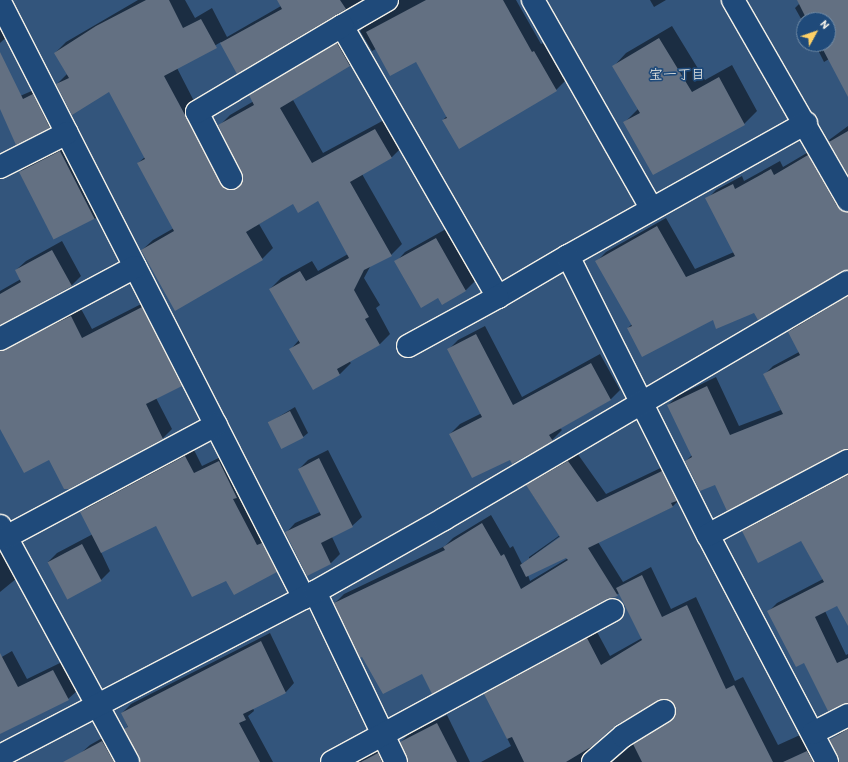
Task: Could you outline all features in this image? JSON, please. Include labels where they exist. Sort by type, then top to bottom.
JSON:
[{"type":"street","points":[[231,178],[197,112],[387,0]]},
{"type":"street","points":[[533,0],[651,208]]},
{"type":"street","points":[[733,0],[806,123],[848,200]]},
{"type":"street","points":[[0,2],[216,425],[309,595],[396,762]]},
{"type":"street","points":[[342,26],[498,297]]},
{"type":"street","points":[[408,346],[498,297],[651,208],[806,123]]},
{"type":"street","points":[[0,168],[67,133]]},
{"type":"street","points":[[568,256],[708,535],[827,762]]},
{"type":"street","points":[[0,340],[136,267]]},
{"type":"street","points":[[0,756],[99,707],[309,595],[642,404],[848,282]]},
{"type":"street","points":[[128,762],[3,532],[216,425]]},
{"type":"street","points":[[708,535],[848,461]]},
{"type":"street","points":[[332,762],[383,736],[613,610]]},
{"type":"street","points":[[593,762],[623,736],[664,711]]},
{"type":"street","points":[[813,733],[848,715]]},
{"type":"building","points":[[146,0],[169,0],[183,28],[201,19],[217,48],[164,76],[225,189],[237,189],[243,178],[218,125],[254,105],[249,95],[337,43],[350,66],[280,108],[312,163],[375,129],[392,158],[350,182],[392,256],[364,270],[354,290],[369,317],[365,319],[380,345],[337,369],[340,375],[313,390],[289,349],[300,343],[269,289],[300,271],[306,281],[349,258],[318,201],[298,213],[293,204],[246,232],[263,260],[175,311],[141,250],[174,231],[137,163],[145,159],[109,92],[72,115],[56,84],[69,78],[54,53],[96,26]]},
{"type":"building","points":[[277,0],[340,0],[346,9],[237,74],[220,43],[282,9]]},
{"type":"building","points":[[426,0],[503,0],[532,52],[534,51],[557,91],[459,149],[442,120],[447,118],[416,62],[390,76],[366,32]]},
{"type":"building","points":[[797,0],[848,0],[848,97],[824,52],[836,52],[836,12],[803,12]]},
{"type":"building","points":[[659,38],[692,92],[719,77],[745,125],[653,175],[623,122],[640,113],[612,66]]},
{"type":"building","points":[[0,52],[23,99],[33,94],[50,128],[16,145],[0,109]]},
{"type":"building","points":[[848,131],[848,175],[829,142]]},
{"type":"building","points":[[60,151],[95,219],[54,240],[19,172]]},
{"type":"building","points":[[808,155],[837,206],[848,212],[848,270],[758,320],[754,313],[716,329],[713,320],[642,357],[627,328],[632,326],[595,261],[657,226],[686,277],[735,256],[705,198],[733,184],[735,189],[771,169],[774,175]]},
{"type":"building","points":[[436,238],[466,291],[442,305],[438,298],[421,308],[394,261]]},
{"type":"building","points":[[52,250],[72,286],[0,325],[0,294],[21,282],[15,270]]},
{"type":"building","points":[[848,296],[848,449],[727,511],[715,485],[700,491],[685,461],[692,457],[667,405],[707,386],[730,435],[783,414],[763,374],[800,355],[788,332]]},
{"type":"building","points":[[142,307],[182,386],[146,404],[163,439],[69,489],[64,489],[49,460],[24,473],[0,429],[0,351],[71,316],[82,338]]},
{"type":"building","points":[[476,334],[513,405],[591,363],[611,400],[549,435],[553,441],[512,464],[510,460],[472,478],[449,434],[482,417],[447,349]]},
{"type":"building","points":[[290,411],[304,438],[281,449],[268,422]]},
{"type":"building","points":[[185,456],[194,473],[219,461],[237,498],[233,499],[257,545],[262,543],[277,572],[234,595],[226,581],[192,597],[156,526],[101,553],[80,512]]},
{"type":"building","points":[[319,458],[353,527],[321,543],[331,564],[307,576],[285,532],[321,515],[298,469]]},
{"type":"building","points":[[568,461],[597,502],[662,471],[677,501],[671,503],[673,507],[588,548],[618,596],[607,599],[432,694],[422,674],[383,694],[362,657],[360,658],[334,603],[445,550],[443,547],[482,523],[501,556],[504,554],[521,589],[568,560],[566,558],[526,577],[520,565],[560,537],[526,485]]},
{"type":"building","points":[[848,475],[848,626],[837,606],[815,617],[837,663],[848,658],[848,703],[828,711],[804,663],[796,667],[767,611],[824,582],[801,541],[758,563],[742,531]]},
{"type":"building","points":[[82,544],[102,581],[67,599],[48,562]]},
{"type":"building","points":[[642,575],[662,617],[687,605],[726,689],[734,685],[773,762],[642,762],[633,744],[675,717],[674,704],[664,699],[616,725],[591,747],[566,762],[524,762],[512,737],[507,739],[484,694],[587,638],[601,665],[642,640],[616,588]]},
{"type":"building","points":[[261,641],[286,693],[243,714],[246,720],[239,723],[260,762],[140,762],[124,729],[128,727],[121,713]]},
{"type":"building","points":[[0,653],[18,687],[53,670],[69,700],[0,734]]},
{"type":"building","points":[[437,723],[457,762],[408,762],[400,742]]},
{"type":"building","points":[[848,729],[848,762],[839,762],[829,740]]},
{"type":"building","points":[[102,741],[114,762],[63,762]]},
{"type":"building","points":[[807,751],[813,762],[783,762]]},
{"type":"building","points":[[378,753],[382,762],[361,762]]},
{"type":"district","name":"宝一丁目","points":[[677,75]]}]
